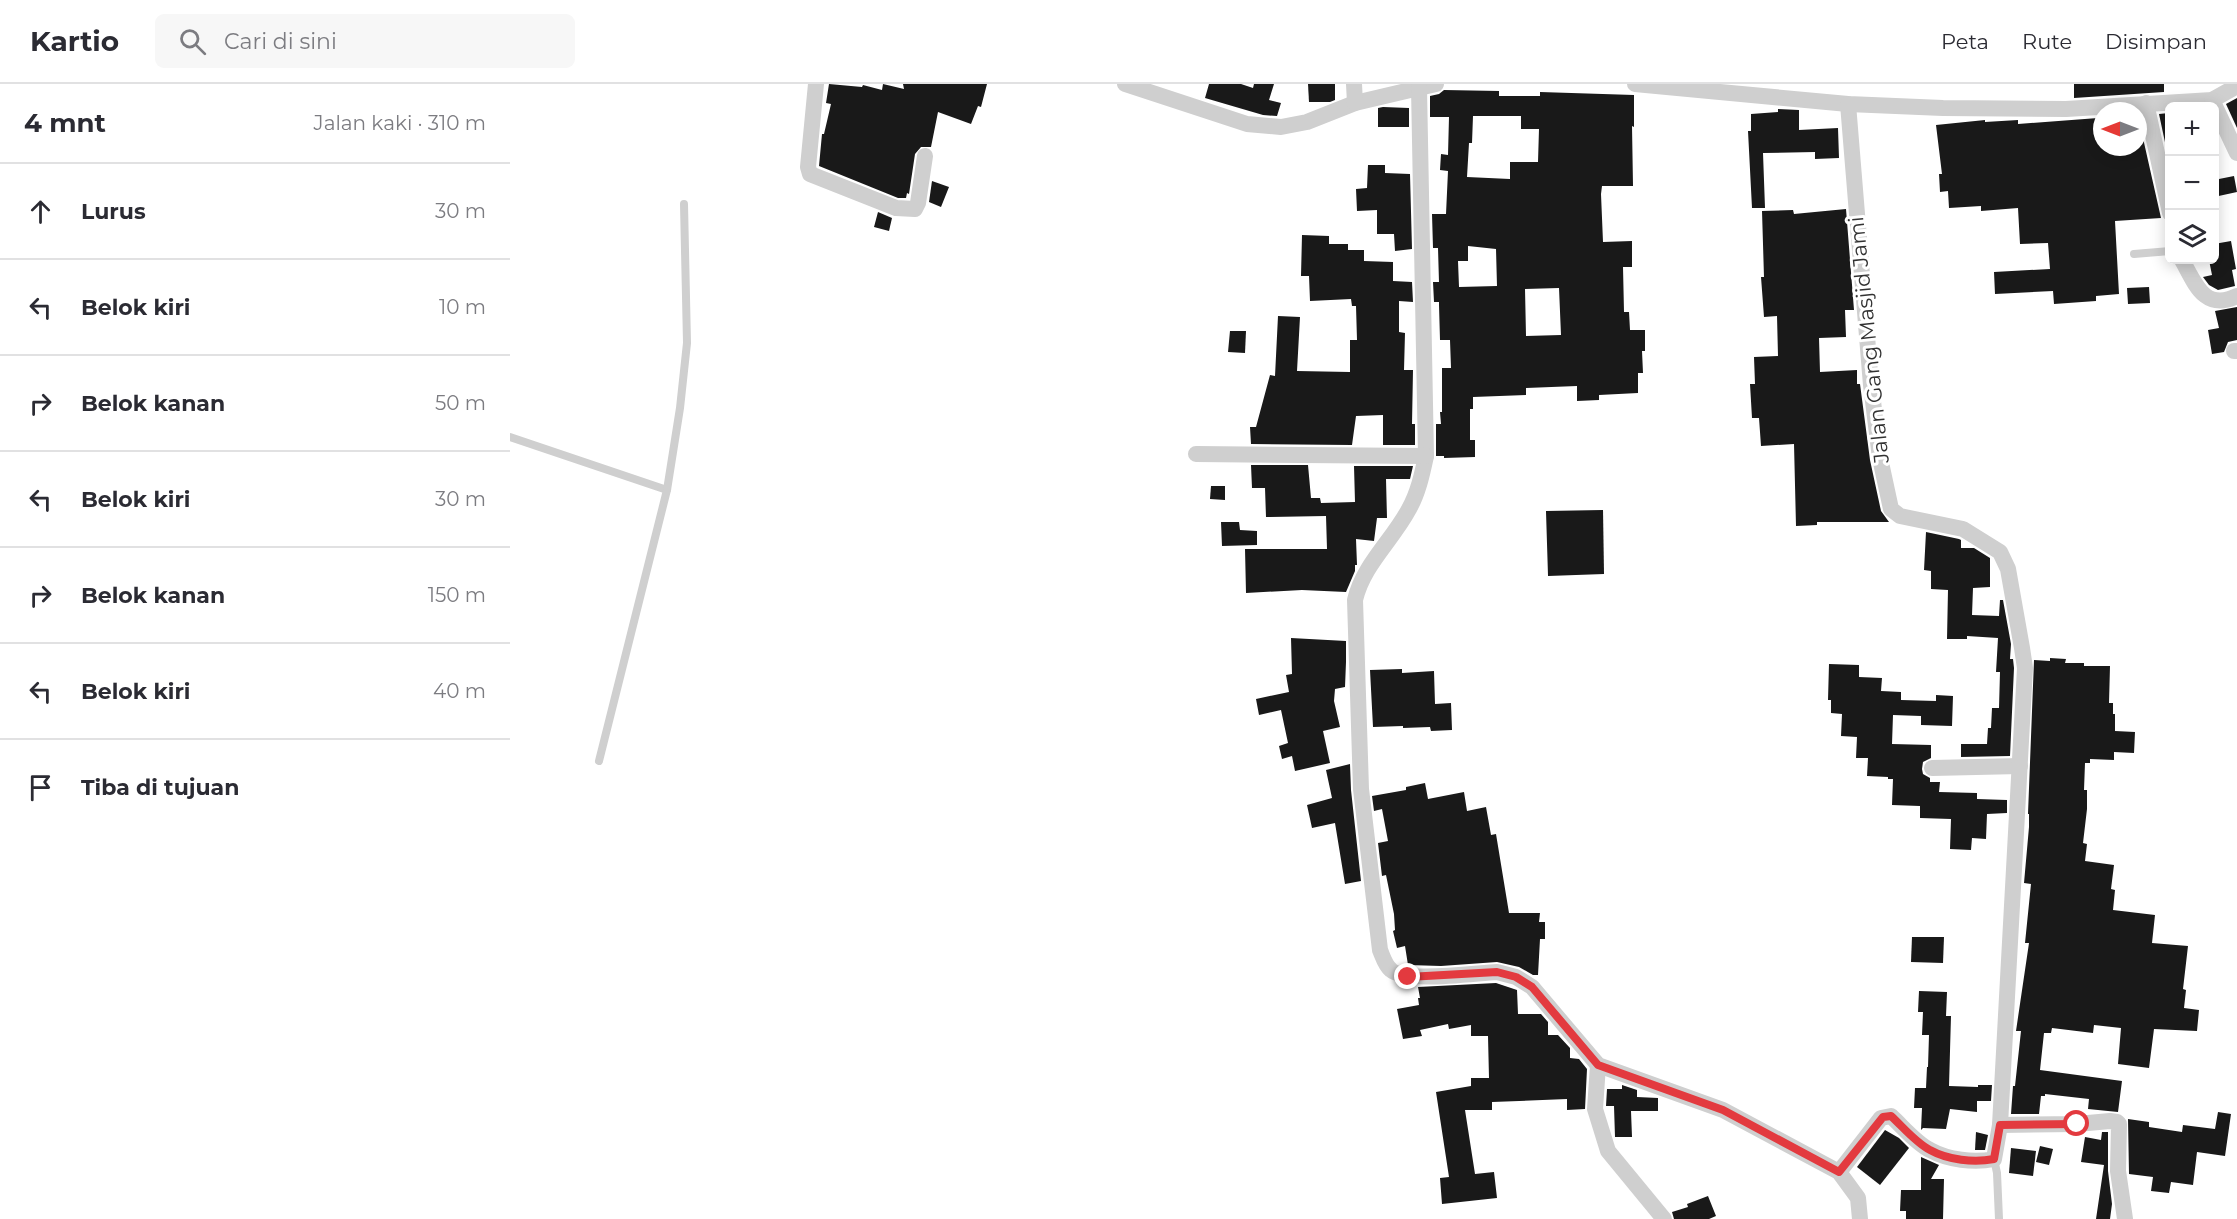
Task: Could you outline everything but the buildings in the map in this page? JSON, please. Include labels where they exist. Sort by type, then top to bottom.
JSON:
[{"type":"street","points":[[816,84],[808,167],[810,174],[896,208],[915,209],[918,203],[925,156]]},
{"type":"street","points":[[1125,84],[1247,124],[1281,127],[1307,123],[1355,103],[1436,84]]},
{"type":"street","points":[[1354,84],[1355,103]]},
{"type":"street","points":[[1635,84],[1848,104],[2066,109],[2093,107]]},
{"type":"street","points":[[2147,103],[2212,100],[2237,86]]},
{"type":"street","points":[[1419,87],[1426,456],[1420,484],[1409,510],[1365,572],[1354,600],[1361,789],[1380,950],[1390,970],[1408,977],[1497,972],[1508,973],[1525,981],[1598,1065],[1723,1110],[1839,1172],[1858,1198],[1860,1219]]},
{"type":"street","points":[[2212,100],[2237,153]]},
{"type":"street","name":"Jalan Gang Masjid Jami","points":[[1848,104],[1862,293],[1880,458],[1891,509],[1900,516],[1968,531],[2000,552],[2008,569],[2025,668],[2000,1125],[1994,1159]]},
{"type":"street","points":[[2147,108],[2168,210]]},
{"type":"street","points":[[2185,264],[2206,297],[2216,301],[2237,296]]},
{"type":"street","points":[[1196,454],[1426,456]]},
{"type":"street","points":[[1932,768],[2020,765]]},
{"type":"street","points":[[1598,1065],[1595,1109],[1608,1151],[1664,1219]]},
{"type":"street","points":[[1839,1172],[1881,1118],[1887,1116],[1891,1116],[1929,1150],[1952,1158],[1971,1161],[1994,1159]]},
{"type":"street","points":[[2000,1125],[2117,1122],[2119,1124],[2118,1171],[2126,1219]]},
{"type":"lane","points":[[599,761],[667,489],[680,408],[687,343],[684,204]]},
{"type":"lane","points":[[2134,254],[2165,251]]},
{"type":"lane","points":[[510,437],[667,489]]},
{"type":"lane","points":[[1994,1159],[1997,1173],[1999,1219]]},
{"type":"route","points":[[1408,977],[1508,973],[1532,987],[1598,1065],[1723,1110],[1839,1172],[1883,1117],[1891,1116],[1929,1150],[1952,1158],[1971,1161],[1994,1159],[2000,1125],[2077,1124]]}]
